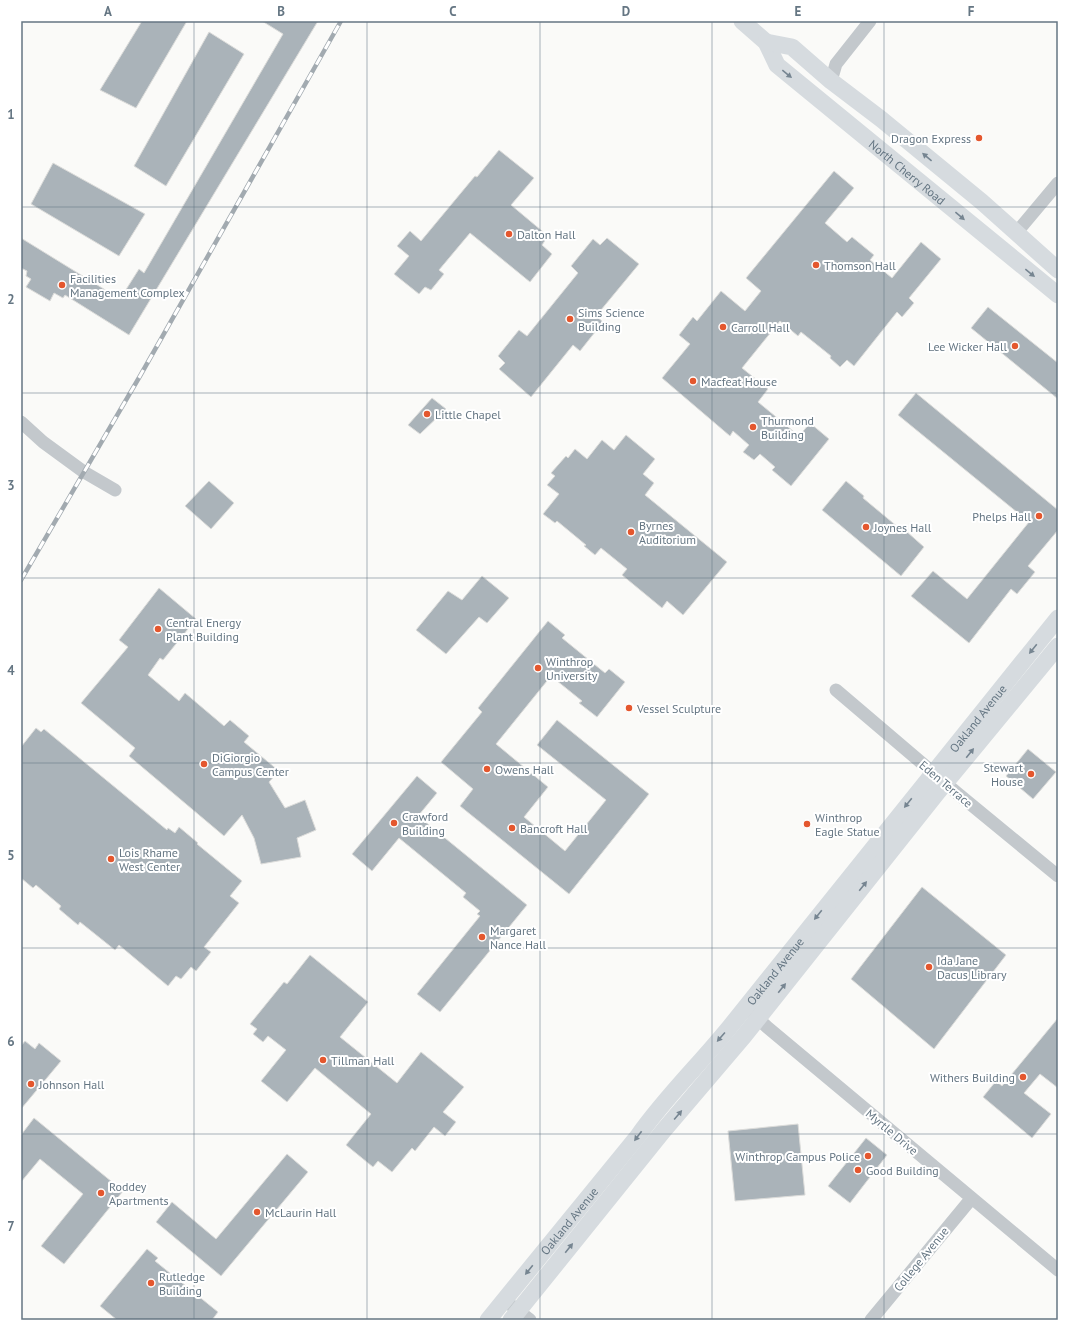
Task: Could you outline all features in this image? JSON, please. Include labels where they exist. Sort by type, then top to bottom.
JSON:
[{"type":"main road","name":"North Cherry Road","points":[[742,21],[766,42],[777,65],[1058,295]]},
{"type":"main road","name":"North Cherry Road","points":[[766,42],[792,47],[831,81],[886,123],[982,202],[1058,270]]},
{"type":"main road","name":"Oakland Avenue","points":[[520,1317],[660,1136],[744,1036],[752,1012],[932,772],[1058,618]]},
{"type":"main road","name":"Oakland Avenue","points":[[488,1320],[651,1118],[752,1012],[946,784],[1058,646]]},
{"type":"street","points":[[831,81],[836,64],[870,21]]},
{"type":"street","points":[[1016,233],[1058,183]]},
{"type":"street","points":[[21,422],[43,442],[84,472],[115,490]]},
{"type":"street","name":"Eden Terrace","points":[[836,690],[946,784],[1058,876]]},
{"type":"street","name":"Myrtle Drive","points":[[752,1012],[971,1199],[1058,1270]]},
{"type":"street","name":"College Avenue","points":[[871,1320],[971,1199]]},
{"type":"street","points":[[504,1300],[520,1317]]},
{"type":"building","points":[[142,21],[187,21],[136,108],[100,90]]},
{"type":"building","points":[[262,21],[318,21],[129,335],[65,295],[63,298],[54,293],[50,301],[26,287],[31,279],[26,276],[27,271],[21,268],[21,238],[120,299],[139,269],[144,273],[283,34]]},
{"type":"building","points":[[209,32],[244,54],[166,186],[134,166]]},
{"type":"building","name":"Dalton Hall","points":[[499,150],[534,178],[511,205],[548,236],[542,245],[552,254],[530,282],[470,233],[439,270],[444,274],[431,290],[425,287],[419,294],[394,274],[409,256],[397,246],[410,231],[421,241],[475,176],[477,177]]},
{"type":"building","points":[[53,163],[145,214],[119,256],[31,204]]},
{"type":"building","points":[[834,171],[854,188],[825,223],[847,242],[852,237],[874,255],[870,260],[892,278],[921,242],[941,259],[909,298],[914,303],[902,317],[897,312],[854,366],[847,360],[840,367],[830,358],[831,356],[801,332],[798,336],[780,321],[742,368],[768,389],[758,402],[799,436],[810,423],[829,439],[791,486],[772,470],[775,467],[760,454],[754,460],[743,452],[749,445],[733,431],[730,436],[662,378],[690,344],[679,335],[693,317],[697,321],[721,291],[745,311],[761,291],[746,278]]},
{"type":"building","name":"Sims Science Building","points":[[607,238],[639,264],[596,316],[603,322],[580,351],[573,345],[531,397],[499,369],[505,363],[498,356],[519,330],[527,336],[578,273],[571,266],[593,239],[600,245]]},
{"type":"building","name":"Lee Wicker Hall","points":[[988,307],[1058,363],[1058,399],[971,328]]},
{"type":"building","name":"Phelps Hall","points":[[916,393],[1058,510],[1058,530],[1028,566],[1035,572],[1017,594],[1011,589],[969,643],[911,596],[933,571],[967,599],[1029,522],[898,415]]},
{"type":"building","points":[[432,398],[446,409],[420,434],[408,425]]},
{"type":"building","name":"Byrnes Auditorium","points":[[626,435],[655,459],[643,474],[654,483],[645,495],[727,562],[683,615],[667,601],[662,608],[622,575],[627,569],[601,548],[595,555],[584,546],[586,545],[557,521],[555,523],[543,514],[559,494],[547,485],[555,476],[551,473],[566,456],[568,458],[575,449],[587,459],[602,440],[614,450]]},
{"type":"building","points":[[209,481],[234,503],[211,529],[185,506]]},
{"type":"building","name":"Joynes Hall","points":[[846,481],[864,496],[863,498],[905,533],[906,531],[924,547],[901,576],[822,510]]},
{"type":"building","points":[[482,576],[509,598],[487,623],[479,617],[446,654],[416,630],[448,591],[462,600]]},
{"type":"building","name":"DiGiorgio Campus Center","points":[[159,588],[196,619],[163,660],[160,658],[148,675],[179,701],[185,693],[224,726],[230,720],[249,736],[244,742],[279,771],[269,782],[285,808],[305,800],[316,830],[297,838],[301,857],[261,864],[254,838],[242,815],[224,836],[129,756],[135,748],[81,703],[128,647],[119,640]]},
{"type":"building","points":[[548,621],[565,635],[562,638],[605,673],[609,669],[625,682],[597,717],[579,703],[582,701],[551,676],[496,744],[548,787],[524,817],[565,851],[606,800],[537,745],[557,720],[649,794],[569,894],[460,806],[473,789],[441,762],[482,712],[478,708]]},
{"type":"building","name":"Lois Rhame West Center","points":[[36,728],[41,732],[44,729],[167,830],[168,828],[175,833],[179,827],[242,881],[230,896],[239,903],[204,947],[211,952],[196,971],[191,967],[181,979],[176,976],[168,986],[119,945],[115,950],[80,922],[78,925],[59,909],[61,906],[36,885],[33,888],[21,878],[21,747]]},
{"type":"building","name":"Stewart House","points":[[1028,749],[1056,772],[1033,799],[1006,776]]},
{"type":"building","name":"Margaret Nance Hall","points":[[417,776],[437,793],[418,816],[527,905],[440,1012],[417,994],[480,916],[477,914],[480,911],[463,897],[466,893],[399,838],[372,871],[352,854]]},
{"type":"building","name":"Ida Jane Dacus Library","points":[[922,887],[1006,955],[934,1049],[851,979]]},
{"type":"building","name":"Tillman Hall","points":[[310,955],[368,1002],[340,1037],[397,1083],[421,1052],[464,1087],[443,1112],[456,1122],[445,1136],[434,1127],[415,1151],[412,1148],[392,1172],[378,1161],[373,1167],[346,1145],[371,1114],[315,1068],[287,1102],[261,1081],[286,1050],[268,1036],[263,1042],[253,1034],[257,1029],[250,1024],[284,982],[287,984]]},
{"type":"building","name":"Withers Building","points":[[1058,1018],[1058,1088],[1040,1074],[1024,1093],[1051,1114],[1032,1138],[983,1097],[996,1081],[1002,1086]]},
{"type":"building","name":"Johnson Hall","points":[[25,1041],[35,1049],[39,1043],[61,1061],[21,1109],[21,1046]]},
{"type":"building","name":"Roddey Apartments","points":[[34,1118],[123,1191],[64,1264],[41,1246],[83,1194],[40,1159],[21,1182],[21,1135]]},
{"type":"building","points":[[798,1124],[805,1195],[735,1201],[728,1131]]},
{"type":"building","name":"Good Building","points":[[866,1138],[887,1155],[850,1203],[828,1186]]},
{"type":"building","name":"McLaurin Hall","points":[[287,1154],[308,1172],[221,1276],[156,1222],[172,1202],[216,1239]]},
{"type":"building","name":"Rutledge Building","points":[[147,1249],[158,1258],[155,1261],[218,1312],[212,1320],[117,1320],[100,1306]]},
{"type":"railway","points":[[21,580],[140,376],[341,21]]},
{"type":"place","name":"Dragon Express","points":[[979,138]]},
{"type":"place","name":"Dalton Hall","points":[[509,234]]},
{"type":"place","name":"Thomson Hall","points":[[816,265]]},
{"type":"place","name":"Facilities Management Complex","points":[[62,285]]},
{"type":"place","name":"Sims Science Building","points":[[570,319]]},
{"type":"place","name":"Carroll Hall","points":[[723,327]]},
{"type":"place","name":"Lee Wicker Hall","points":[[1015,346]]},
{"type":"place","name":"Macfeat House","points":[[693,381]]},
{"type":"place","name":"Little Chapel","points":[[427,414]]},
{"type":"place","name":"Thurmond Building","points":[[753,427]]},
{"type":"place","name":"Phelps Hall","points":[[1039,516]]},
{"type":"place","name":"Joynes Hall","points":[[866,527]]},
{"type":"place","name":"Byrnes Auditorium","points":[[631,532]]},
{"type":"place","name":"Central Energy Plant Building","points":[[158,629]]},
{"type":"place","name":"Winthrop University","points":[[538,668]]},
{"type":"place","name":"Vessel Sculpture","points":[[629,708]]},
{"type":"place","name":"DiGiorgio Campus Center","points":[[204,764]]},
{"type":"place","name":"Owens Hall","points":[[487,769]]},
{"type":"place","name":"Stewart House","points":[[1031,774]]},
{"type":"place","name":"Crawford Building","points":[[394,823]]},
{"type":"place","name":"Winthrop Eagle Statue","points":[[807,824]]},
{"type":"place","name":"Bancroft Hall","points":[[512,828]]},
{"type":"place","name":"Lois Rhame West Center","points":[[111,859]]},
{"type":"place","name":"Margaret Nance Hall","points":[[482,937]]},
{"type":"place","name":"Ida Jane Dacus Library","points":[[929,967]]},
{"type":"place","name":"Tillman Hall","points":[[323,1060]]},
{"type":"place","name":"Withers Building","points":[[1023,1077]]},
{"type":"place","name":"Johnson Hall","points":[[31,1084]]},
{"type":"place","name":"Winthrop Campus Police","points":[[868,1156]]},
{"type":"place","name":"Good Building","points":[[858,1170]]},
{"type":"place","name":"Roddey Apartments","points":[[101,1193]]},
{"type":"place","name":"McLaurin Hall","points":[[257,1212]]},
{"type":"place","name":"Rutledge Building","points":[[151,1283]]}]
